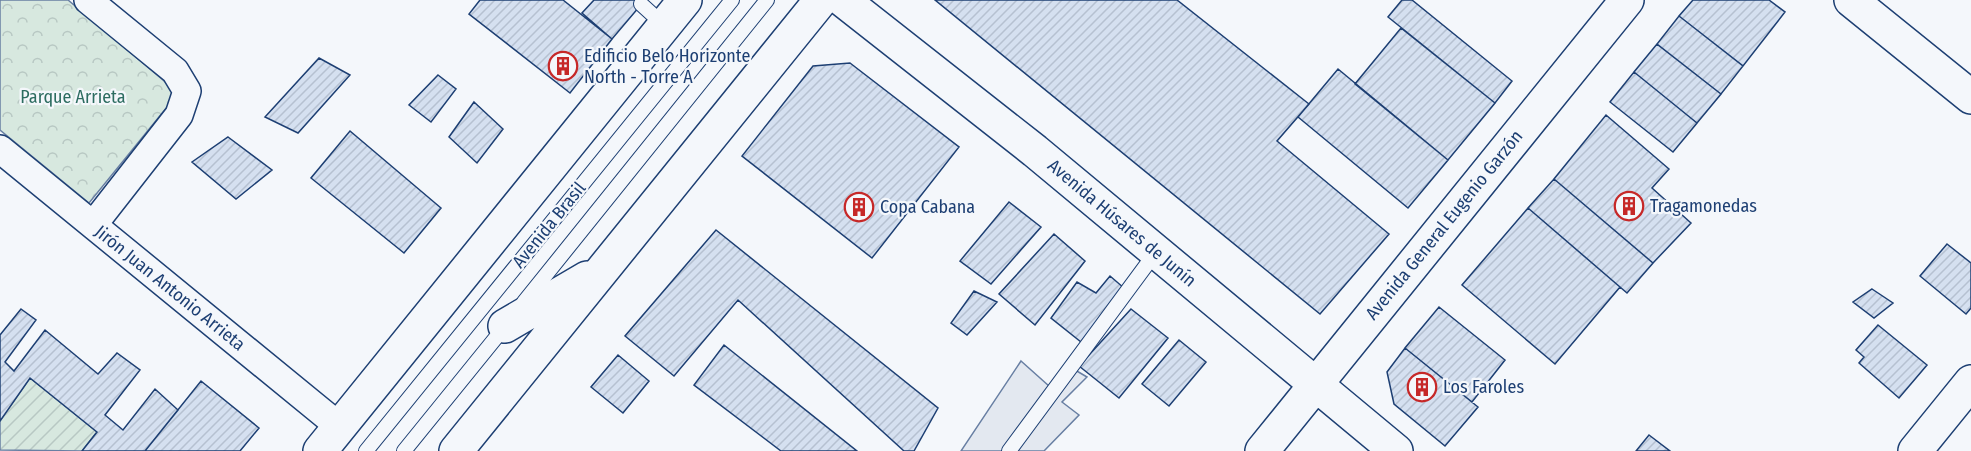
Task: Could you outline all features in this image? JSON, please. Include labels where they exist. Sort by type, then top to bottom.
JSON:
[{"type":"main road","name":"Avenida Brasil","points":[[330,439],[653,15],[685,0]]},
{"type":"main road","points":[[456,451],[821,0]]},
{"type":"main road","name":"Avenida Húsares de Junín","points":[[843,0],[1035,151],[1396,451]]},
{"type":"main road","name":"Avenida General Eugenio Garzón","points":[[1262,451],[1627,0]]},
{"type":"main road","points":[[1851,0],[1971,97]]},
{"type":"main road","points":[[506,326],[605,267]]},
{"type":"main road","points":[[1915,451],[1971,382]]},
{"type":"street","points":[[87,0],[176,71],[187,91],[179,115],[93,225]]},
{"type":"street","name":"Jirón Juan Antonio Arrieta","points":[[0,149],[93,225],[330,439]]},
{"type":"lane","name":"Avenida Brasil","points":[[366,451],[732,0]]},
{"type":"lane","name":"Avenida Brasil","points":[[404,451],[767,0]]},
{"type":"lane","points":[[1009,451],[1156,252]]},
{"type":"green space","name":"Parque Arrieta","points":[[0,0],[68,0],[176,91],[172,101],[89,203],[0,130]]},
{"type":"green space","points":[[30,378],[97,432],[82,451],[0,450],[0,421]]},
{"type":"shaded area","points":[[1021,361],[1049,386],[1070,367],[1087,377],[1062,402],[1079,415],[1044,451],[961,451]]},
{"type":"building","name":"Edificio Belo Horizonte North - Torre A","points":[[480,0],[563,0],[612,39],[570,93],[469,14]]},
{"type":"building","points":[[594,0],[645,0],[612,39],[582,13]]},
{"type":"building","points":[[935,0],[1177,0],[1309,104],[1277,141],[1389,234],[1320,314]]},
{"type":"building","points":[[1402,0],[1412,0],[1512,81],[1495,103],[1388,17]]},
{"type":"building","points":[[1693,0],[1769,0],[1785,12],[1743,66],[1679,16]]},
{"type":"building","points":[[1679,16],[1743,66],[1721,94],[1657,44]]},
{"type":"building","points":[[1401,28],[1495,103],[1448,160],[1355,84]]},
{"type":"building","points":[[1657,44],[1721,94],[1697,123],[1634,72]]},
{"type":"building","points":[[319,58],[350,75],[298,133],[265,117]]},
{"type":"building","name":"Copa Cabana","points":[[850,63],[959,147],[872,258],[742,156],[813,66]]},
{"type":"building","points":[[1338,69],[1448,160],[1408,208],[1298,117]]},
{"type":"building","points":[[1634,72],[1697,123],[1673,152],[1610,102]]},
{"type":"building","points":[[438,75],[456,89],[431,122],[409,105]]},
{"type":"building","points":[[474,102],[503,129],[477,163],[449,137]]},
{"type":"building","name":"Tragamonedas","points":[[1606,115],[1669,169],[1652,188],[1691,223],[1653,263],[1554,179]]},
{"type":"building","points":[[350,131],[441,208],[404,253],[311,178]]},
{"type":"building","points":[[228,137],[272,170],[236,199],[192,162]]},
{"type":"building","points":[[1554,179],[1653,263],[1627,293],[1528,208]]},
{"type":"building","points":[[1009,202],[1041,227],[991,284],[960,261]]},
{"type":"building","points":[[1528,208],[1620,287],[1555,364],[1462,285]]},
{"type":"building","points":[[716,230],[938,408],[914,451],[904,451],[738,300],[674,376],[625,336]]},
{"type":"building","points":[[1054,234],[1085,261],[1035,325],[999,294]]},
{"type":"building","points":[[1947,244],[1971,263],[1971,308],[1966,314],[1920,276]]},
{"type":"building","points":[[1110,276],[1124,288],[1081,342],[1051,318],[1077,282],[1096,293]]},
{"type":"building","points":[[1872,289],[1893,303],[1874,318],[1853,302]]},
{"type":"building","points":[[974,291],[997,302],[967,335],[951,323]]},
{"type":"building","points":[[1439,307],[1505,360],[1472,402],[1405,348]]},
{"type":"building","points":[[21,309],[36,320],[5,362],[14,371],[45,330],[98,374],[117,353],[140,370],[105,415],[123,430],[155,389],[178,410],[145,451],[82,451],[97,432],[30,378],[0,421],[0,335]]},
{"type":"building","points":[[1131,309],[1168,338],[1119,398],[1079,366]]},
{"type":"building","points":[[1878,325],[1927,365],[1899,398],[1859,363],[1864,357],[1856,350]]},
{"type":"building","points":[[1179,340],[1206,362],[1169,406],[1142,384]]},
{"type":"building","points":[[724,345],[857,451],[781,451],[694,385]]},
{"type":"building","name":"Los Faroles","points":[[1405,348],[1478,407],[1445,446],[1394,404],[1387,372]]},
{"type":"building","points":[[618,355],[649,381],[623,413],[591,387]]},
{"type":"building","points":[[201,381],[259,428],[240,451],[145,451]]},
{"type":"building","points":[[1649,435],[1670,451],[1636,451]]},
{"type":"place","name":"Edificio Belo Horizonte North - Torre A","points":[[563,66]]},
{"type":"place","name":"Tragamonedas","points":[[1629,206]]},
{"type":"place","name":"Copa Cabana","points":[[859,207]]},
{"type":"place","name":"Los Faroles","points":[[1422,387]]}]
